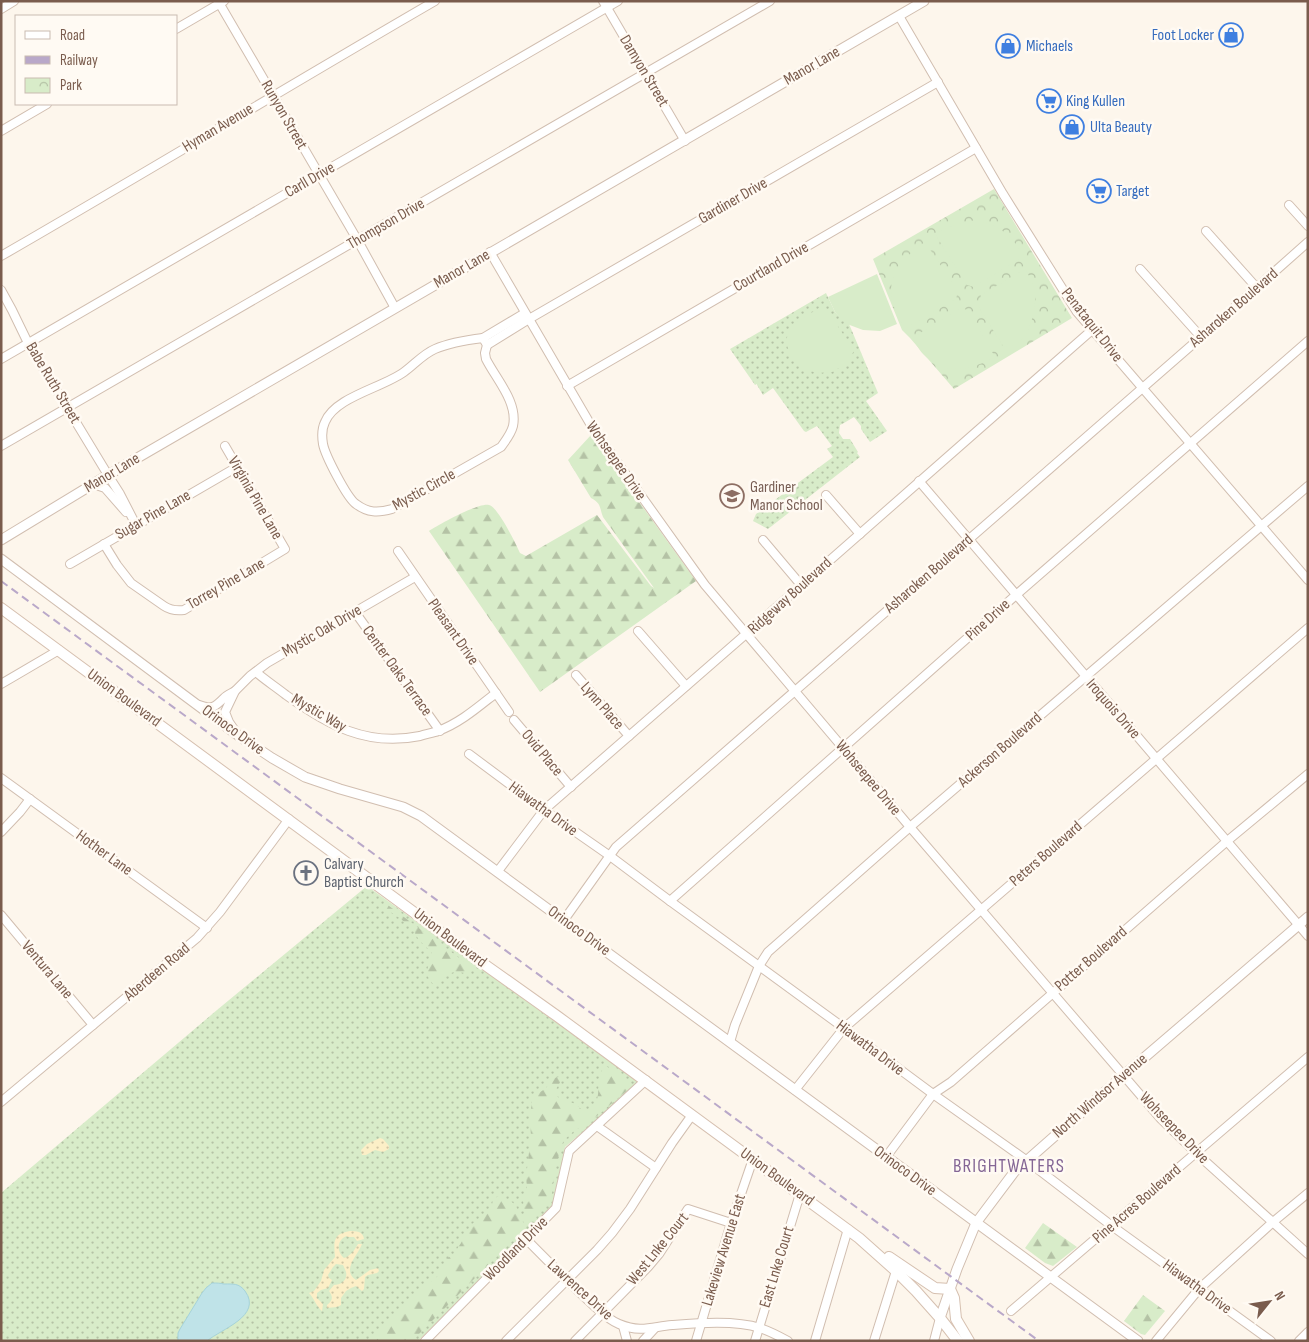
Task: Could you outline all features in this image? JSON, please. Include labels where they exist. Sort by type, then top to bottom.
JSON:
[{"type":"main road","name":"Union Boulevard","points":[[1,608],[848,1229],[896,1271],[940,1318]]},
{"type":"main road","points":[[859,1238],[935,1288],[950,1289],[954,1298],[956,1319],[969,1341]]},
{"type":"main road","points":[[940,1318],[958,1341]]},
{"type":"street","points":[[1,9],[14,1]]},
{"type":"street","name":"Hyman Avenue","points":[[1,256],[435,1]]},
{"type":"street","name":"Carll Drive","points":[[1,358],[319,175],[605,5],[618,1]]},
{"type":"street","name":"Thompson Drive","points":[[1,446],[770,1]]},
{"type":"street","name":"Manor Lane","points":[[1,540],[108,475],[924,1]]},
{"type":"street","points":[[178,28],[221,2]]},
{"type":"street","name":"Runyon Street","points":[[221,2],[395,308]]},
{"type":"street","name":"Damyon Street","points":[[605,5],[685,140]]},
{"type":"street","name":"Penataquit Drive","points":[[899,16],[1002,194],[1077,312],[1308,580]]},
{"type":"street","name":"Gardiner Drive","points":[[527,316],[938,82]]},
{"type":"street","points":[[1,131],[45,105]]},
{"type":"street","name":"Courtland Drive","points":[[567,386],[976,148]]},
{"type":"street","points":[[1289,205],[1308,226]]},
{"type":"street","points":[[1206,232],[1257,288]]},
{"type":"street","name":"Asharoken Boulevard","points":[[564,920],[616,847],[1308,242]]},
{"type":"street","name":"Wohseepee Drive","points":[[490,252],[592,427],[705,586],[910,828],[1161,1119],[1308,1254]]},
{"type":"street","points":[[1140,269],[1201,336]]},
{"type":"street","name":"Babe Ruth Street","points":[[1,290],[28,343],[120,494],[135,523]]},
{"type":"street","name":"Mystic Circle","points":[[485,342],[486,359],[511,404],[513,415],[513,426],[509,437],[501,447],[392,509],[378,513],[366,510],[355,504],[348,496],[323,446],[324,422],[332,410],[342,403],[404,373],[436,349],[472,339],[485,342],[527,316]]},
{"type":"street","name":"Ridgeway Boulevard","points":[[498,871],[544,810],[1092,330]]},
{"type":"street","name":"Pine Drive","points":[[670,902],[1016,595],[1308,341]]},
{"type":"street","name":"Virginia Pine Lane","points":[[225,446],[285,550]]},
{"type":"street","name":"Sugar Pine Lane","points":[[70,564],[135,523],[237,467]]},
{"type":"street","name":"Iroquois Drive","points":[[919,481],[1308,936]]},
{"type":"street","points":[[93,484],[105,488],[135,523]]},
{"type":"street","name":"Ackerson Boulevard","points":[[730,1042],[759,966],[768,952],[1308,486]]},
{"type":"street","points":[[826,494],[860,534]]},
{"type":"street","points":[[763,540],[802,584]]},
{"type":"street","name":"Torrey Pine Lane","points":[[104,544],[131,583],[169,609],[179,610],[184,610],[285,550]]},
{"type":"street","name":"Pleasant Drive","points":[[398,551],[509,712]]},
{"type":"street","name":"Orinoco Drive","points":[[1,559],[239,736],[272,758],[305,777],[403,807],[421,816],[1138,1341]]},
{"type":"street","name":"Mystic Oak Drive","points":[[197,704],[207,708],[216,706],[267,663],[415,577]]},
{"type":"street","name":"Center Oaks Terrace","points":[[355,612],[440,730]]},
{"type":"street","name":"Peters Boulevard","points":[[795,1090],[844,1028],[1308,628]]},
{"type":"street","points":[[638,631],[686,686]]},
{"type":"street","points":[[1,684],[59,650]]},
{"type":"street","name":"Mystic Way","points":[[256,672],[303,707],[329,723],[356,734],[380,739],[406,739],[440,730],[463,718],[496,693]]},
{"type":"street","name":"Lynn Place","points":[[576,675],[629,736]]},
{"type":"street","name":"Mystic Oak Drive","points":[[235,691],[226,715],[239,736]]},
{"type":"street","name":"Ovid Place","points":[[514,720],[571,787]]},
{"type":"street","name":"Hiawatha Drive","points":[[470,754],[1271,1341]]},
{"type":"street","name":"Potter Boulevard","points":[[886,1157],[932,1094],[951,1082],[1052,992],[1308,774]]},
{"type":"street","name":"Hother Lane","points":[[1,778],[206,928]]},
{"type":"street","points":[[1,832],[30,799]]},
{"type":"street","name":"Aberdeen Road","points":[[1,1102],[197,938],[220,912],[289,819]]},
{"type":"street","name":"Ventura Lane","points":[[1,915],[93,1025]]},
{"type":"street","name":"North Windsor Avenue","points":[[934,1341],[950,1289],[976,1223],[1015,1171],[1308,918]]},
{"type":"street","name":"Pine Acres Boulevard","points":[[1011,1311],[1308,1057]]},
{"type":"street","name":"Woodland Drive","points":[[425,1341],[556,1208],[568,1151],[646,1080]]},
{"type":"street","points":[[506,1341],[612,1233],[692,1115]]},
{"type":"street","points":[[597,1126],[656,1168]]},
{"type":"street","name":"Lakeview Avenue East","points":[[696,1341],[731,1223],[753,1160]]},
{"type":"street","points":[[1156,1341],[1200,1289],[1273,1222],[1308,1193]]},
{"type":"street","name":"East Lnke Court","points":[[755,1341],[800,1194]]},
{"type":"street","name":"West Lnke Court","points":[[575,1341],[648,1267],[659,1254],[688,1209],[731,1223]]},
{"type":"street","points":[[815,1341],[848,1229]]},
{"type":"street","name":"Lawrence Drive","points":[[526,1239],[602,1313],[623,1326],[637,1330],[670,1325],[720,1323],[759,1328],[788,1341]]},
{"type":"street","points":[[874,1341],[896,1271]]},
{"type":"street","points":[[623,1326],[627,1341]]},
{"type":"street","points":[[643,1341],[655,1328]]},
{"type":"street","points":[[1298,1341],[1308,1332]]},
{"type":"green space","points":[[994,189],[1072,318],[954,389],[902,330],[873,259]]},
{"type":"green space","points":[[977,220],[993,225],[1005,232],[1024,256],[974,287],[967,285],[935,234],[955,225]]},
{"type":"green space","points":[[925,242],[958,291],[956,299],[904,329],[893,304],[892,282],[895,273],[904,259]]},
{"type":"green space","points":[[1025,269],[1035,292],[1033,317],[1022,339],[1011,346],[1003,346],[978,306],[981,295]]},
{"type":"green space","points":[[877,274],[897,324],[880,331],[863,330],[847,324],[835,312],[828,297]]},
{"type":"green space","points":[[826,293],[835,312],[849,324],[878,393],[866,401],[887,431],[870,442],[854,417],[840,425],[839,433],[843,439],[850,439],[860,457],[768,529],[753,521],[756,514],[833,457],[827,449],[832,446],[817,426],[806,432],[804,431],[773,388],[763,395],[757,384],[755,385],[730,349]]},
{"type":"green space","points":[[819,308],[828,311],[854,351],[846,364],[832,372],[817,373],[802,368],[790,356],[786,341],[790,326]]},
{"type":"green space","points":[[960,308],[968,310],[995,357],[967,368],[958,369],[940,366],[931,361],[922,352],[912,338]]},
{"type":"green space","points":[[591,435],[696,581],[540,692],[429,531],[468,510],[489,505],[493,507],[502,519],[520,553],[526,556],[597,515],[654,588],[603,517],[599,504],[591,498],[568,460]]},
{"type":"green space","points":[[367,886],[640,1083],[565,1147],[552,1208],[418,1341],[1,1341],[1,1193]]},
{"type":"green space","points":[[384,903],[470,966],[472,970],[466,973],[454,972],[449,974],[435,987],[426,974],[432,953],[419,940],[413,930],[386,909]]},
{"type":"green space","points":[[606,1066],[623,1078],[630,1088],[591,1121],[574,1131],[564,1140],[560,1149],[550,1202],[539,1211],[533,1221],[526,1222],[523,1200],[527,1187],[526,1177],[531,1136],[532,1097],[545,1089],[554,1078],[559,1077],[561,1081],[554,1092],[561,1099],[572,1102],[588,1113],[597,1101],[600,1075]]},
{"type":"green space","points":[[498,1196],[511,1201],[516,1206],[524,1223],[523,1230],[412,1341],[366,1341],[382,1330],[408,1302],[440,1274],[446,1259],[453,1255],[472,1224],[491,1209],[493,1200]]},
{"type":"green space","points":[[1043,1223],[1077,1247],[1053,1266],[1045,1263],[1025,1248]]},
{"type":"green space","points":[[1143,1295],[1165,1311],[1145,1335],[1124,1321]]},
{"type":"sand","points":[[380,1138],[389,1146],[389,1149],[383,1152],[375,1150],[362,1155],[361,1150],[367,1144]]},
{"type":"sand","points":[[350,1231],[361,1233],[364,1239],[357,1241],[354,1237],[347,1236],[341,1240],[339,1246],[341,1255],[344,1258],[353,1252],[358,1244],[362,1244],[350,1267],[352,1276],[356,1280],[370,1270],[378,1268],[379,1271],[365,1277],[364,1289],[362,1291],[356,1286],[351,1288],[341,1298],[341,1305],[327,1308],[332,1299],[329,1291],[334,1285],[343,1282],[346,1277],[343,1265],[336,1264],[328,1275],[332,1280],[328,1288],[317,1293],[317,1298],[323,1304],[322,1311],[309,1293],[314,1291],[321,1281],[324,1270],[335,1257],[335,1240],[340,1234]]},
{"type":"water","points":[[212,1283],[236,1284],[243,1288],[249,1300],[249,1308],[245,1315],[207,1341],[178,1341],[180,1329],[202,1293]]},
{"type":"railway","points":[[1,581],[1039,1341]]},
{"type":"place","name":"Foot Locker","points":[[1231,35]]},
{"type":"place","name":"Michaels","points":[[1008,46]]},
{"type":"place","name":"King Kullen","points":[[1049,101]]},
{"type":"place","name":"Ulta Beauty","points":[[1072,127]]},
{"type":"place","name":"Target","points":[[1099,191]]},
{"type":"place","name":"Gardiner Manor School","points":[[732,496]]},
{"type":"place","name":"Calvary Baptist Church","points":[[306,873]]},
{"type":"district","name":"BRIGHTWATERS","points":[[1009,1166]]}]
